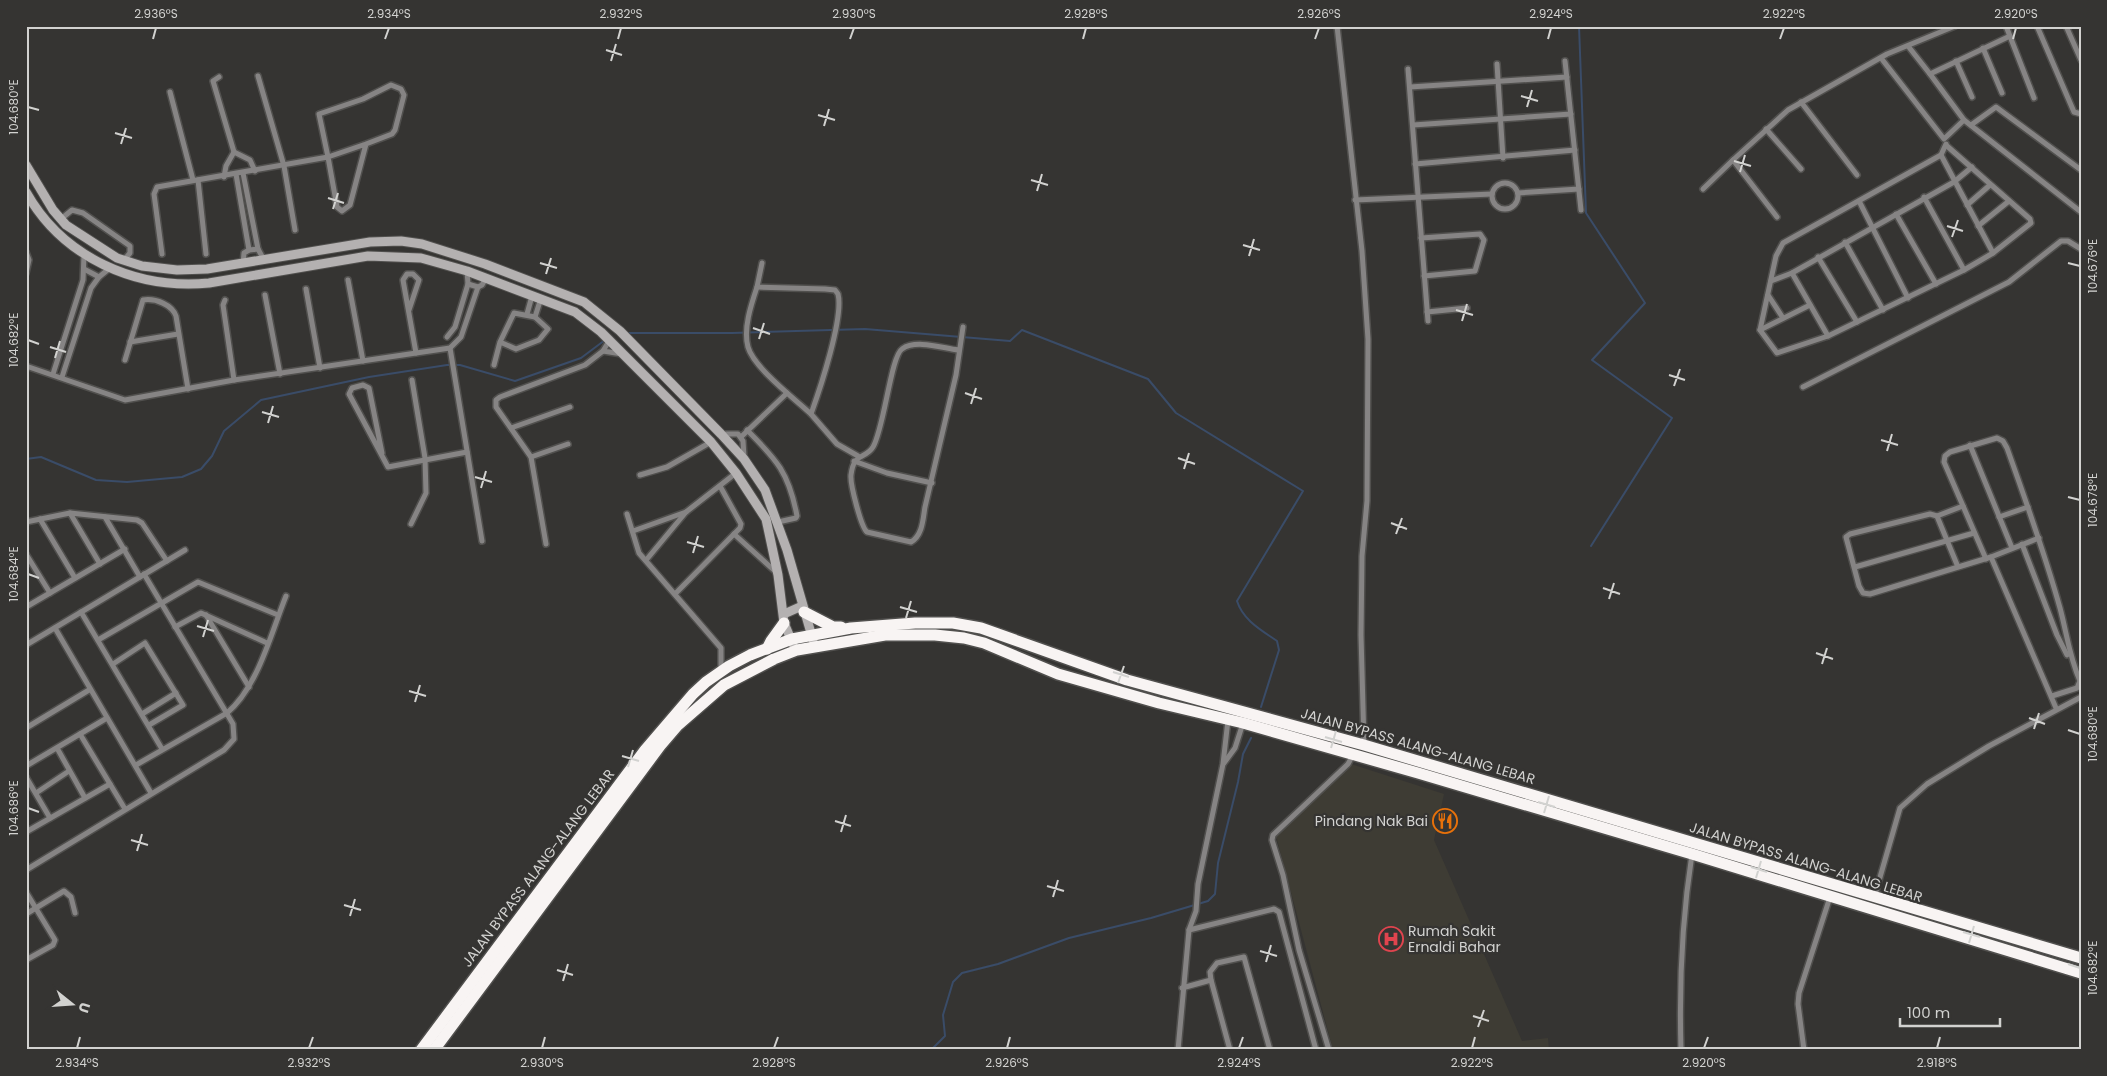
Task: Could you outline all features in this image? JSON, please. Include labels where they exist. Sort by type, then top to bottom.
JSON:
[{"type":"highway","points":[[803,609],[832,627],[850,628]]},
{"type":"highway","points":[[768,649],[784,618]]},
{"type":"highway","name":"JALAN BYPASS ALANG-ALANG LEBAR","points":[[420,1050],[645,750],[693,694],[721,672],[750,655],[792,639],[850,628],[915,623],[953,623],[981,628],[1127,680],[1353,755],[1874,898],[2081,958]]},
{"type":"highway","name":"JALAN BYPASS ALANG-ALANG LEBAR","points":[[434,1050],[654,753],[678,725],[724,685],[774,659],[794,651],[884,636],[935,634],[964,638],[984,643],[1058,674],[1228,719],[1253,721],[1364,745],[1693,849],[1830,896],[2081,973]]},
{"type":"street","points":[[1337,26],[1362,250],[1368,356],[1367,501],[1362,556],[1361,635],[1364,745]]},
{"type":"street","points":[[1703,189],[1788,110],[1881,58],[1955,26]]},
{"type":"street","points":[[2006,26],[2034,98]]},
{"type":"street","points":[[2036,26],[2074,112],[2081,114]]},
{"type":"street","points":[[2066,26],[2081,60]]},
{"type":"street","points":[[1930,74],[2010,36]]},
{"type":"street","points":[[1908,46],[1964,120],[2081,212]]},
{"type":"street","points":[[1983,48],[2002,93]]},
{"type":"street","points":[[1760,330],[1779,354],[1828,336],[1964,270],[1993,253],[2031,222],[2030,218],[1947,146],[1944,139],[1881,58]]},
{"type":"street","points":[[1565,61],[1581,210]]},
{"type":"street","points":[[1956,61],[1972,97]]},
{"type":"street","points":[[1497,64],[1503,158]]},
{"type":"street","points":[[1408,69],[1428,321]]},
{"type":"street","points":[[258,76],[284,166],[295,230]]},
{"type":"street","points":[[219,77],[213,81],[234,152],[226,166],[224,177]]},
{"type":"street","points":[[1410,87],[1567,77]]},
{"type":"street","points":[[162,254],[154,194],[158,187],[224,177],[328,157],[392,134],[395,130],[404,95],[396,86],[392,85],[363,99],[319,114],[328,157],[336,207],[342,211],[350,205],[366,144]]},
{"type":"street","points":[[170,92],[195,180],[206,254]]},
{"type":"street","points":[[1801,102],[1857,175]]},
{"type":"street","points":[[1971,125],[1996,107],[2081,170]]},
{"type":"street","points":[[1412,125],[1571,114]]},
{"type":"street","points":[[1944,139],[1964,120]]},
{"type":"street","points":[[1766,129],[1802,169]]},
{"type":"street","points":[[1760,330],[1776,256],[1782,243],[1941,155],[1947,146]]},
{"type":"street","points":[[1415,164],[1503,158],[1574,150]]},
{"type":"street","points":[[234,152],[250,160],[255,170]]},
{"type":"street","points":[[1941,155],[1993,253]]},
{"type":"street","points":[[1734,160],[1777,217]]},
{"type":"street","points":[[26,165],[53,210],[79,235],[123,260],[142,266],[177,270],[207,269],[370,242],[400,240],[422,244],[573,296],[600,312],[721,434],[744,459],[765,490],[778,522],[814,647]]},
{"type":"street","points":[[1771,281],[1792,273],[1924,197],[1954,182],[1972,167]]},
{"type":"street","points":[[244,173],[258,249],[264,260]]},
{"type":"street","points":[[236,174],[248,250]]},
{"type":"street","points":[[1504,183],[1513,186],[1518,193],[1516,202],[1505,209],[1497,207],[1492,194],[1496,186],[1504,183]]},
{"type":"street","points":[[1967,205],[1990,185]]},
{"type":"street","points":[[1518,193],[1578,189]]},
{"type":"street","points":[[26,192],[53,228],[84,255],[110,268],[159,283],[183,285],[208,283],[368,256],[421,258],[486,277],[576,312],[601,332],[712,442],[736,473],[766,519],[778,574],[784,618],[792,639],[794,651]]},
{"type":"street","points":[[1355,200],[1492,194]]},
{"type":"street","points":[[1924,197],[1964,270]]},
{"type":"street","points":[[1859,201],[1908,298]]},
{"type":"street","points":[[1978,226],[2009,201]]},
{"type":"street","points":[[61,219],[72,210],[83,213],[130,246],[130,253],[123,260]]},
{"type":"street","points":[[1896,214],[1936,284]]},
{"type":"street","points":[[1420,238],[1480,234],[1484,240],[1475,271],[1424,276]]},
{"type":"street","points":[[1803,387],[2009,282],[2061,241],[2068,241],[2081,249]]},
{"type":"street","points":[[1845,242],[1884,310]]},
{"type":"street","points":[[243,264],[244,253],[248,250],[258,249]]},
{"type":"street","points":[[26,252],[29,260],[26,274]]},
{"type":"street","points":[[53,374],[83,280],[84,255]]},
{"type":"street","points":[[1818,257],[1857,322]]},
{"type":"street","points":[[762,263],[750,308],[746,337],[748,349],[756,362],[811,414],[837,444],[858,456]]},
{"type":"street","points":[[62,377],[91,288],[99,277],[110,268]]},
{"type":"street","points":[[84,269],[99,277]]},
{"type":"street","points":[[207,269],[208,283]]},
{"type":"street","points":[[447,337],[455,328],[468,284],[467,271]]},
{"type":"street","points":[[1792,273],[1828,336]]},
{"type":"street","points":[[409,310],[419,280],[413,274],[407,274],[403,280],[416,353]]},
{"type":"street","points":[[26,366],[125,400],[234,380],[450,348],[461,337],[478,287],[486,277]]},
{"type":"street","points":[[348,280],[363,361]]},
{"type":"street","points":[[468,284],[478,287]]},
{"type":"street","points":[[757,287],[835,290],[839,298],[833,338],[811,414]]},
{"type":"street","points":[[306,288],[320,368]]},
{"type":"street","points":[[265,295],[280,374]]},
{"type":"street","points":[[1768,295],[1783,318]]},
{"type":"street","points":[[527,314],[537,296]]},
{"type":"street","points":[[535,317],[537,296]]},
{"type":"street","points":[[125,360],[145,300],[173,309],[188,389]]},
{"type":"street","points":[[225,300],[222,306],[234,380]]},
{"type":"street","points":[[1760,330],[1810,305]]},
{"type":"street","points":[[1427,312],[1468,308]]},
{"type":"street","points":[[494,365],[500,342],[512,314],[527,314],[535,317],[548,329],[539,340],[516,348],[500,342]]},
{"type":"street","points":[[959,347],[916,344],[903,348],[898,353],[893,364],[891,386],[874,445],[854,461],[851,483],[862,524],[867,532],[902,541],[915,539],[922,525],[924,506],[932,483],[957,367],[963,327]]},
{"type":"street","points":[[455,328],[464,331]]},
{"type":"street","points":[[130,342],[178,334]]},
{"type":"street","points":[[546,544],[531,457],[496,407],[496,400],[585,365],[603,351],[609,340]]},
{"type":"street","points":[[450,348],[482,541]]},
{"type":"street","points":[[603,351],[623,354]]},
{"type":"street","points":[[654,384],[660,382],[663,376]]},
{"type":"street","points":[[411,524],[426,493],[425,458],[412,380]]},
{"type":"street","points":[[382,453],[368,388],[363,385],[352,388],[349,394],[388,467],[425,458],[467,452]]},
{"type":"street","points":[[663,393],[673,386]]},
{"type":"street","points":[[744,459],[741,437],[787,393]]},
{"type":"street","points":[[511,428],[570,407]]},
{"type":"street","points":[[747,430],[782,466],[797,516],[778,522]]},
{"type":"street","points":[[721,434],[738,434],[741,437]]},
{"type":"street","points":[[2056,708],[1988,558],[1974,532],[1944,462],[1945,456],[1997,438],[2004,441],[2039,538],[2060,610],[2070,660]]},
{"type":"street","points":[[640,475],[667,467],[712,442]]},
{"type":"street","points":[[531,457],[568,444]]},
{"type":"street","points":[[1970,446],[2012,548]]},
{"type":"street","points":[[854,461],[887,473],[932,483]]},
{"type":"street","points":[[647,559],[686,512],[736,473]]},
{"type":"street","points":[[675,594],[734,534],[741,524],[720,486]]},
{"type":"street","points":[[1963,506],[1937,516],[1930,514],[1850,534],[1846,537],[1846,543],[1863,593],[1870,594],[1958,568],[2039,538]]},
{"type":"street","points":[[1999,517],[2028,507]]},
{"type":"street","points":[[633,532],[686,512]]},
{"type":"street","points":[[70,513],[100,564]]},
{"type":"street","points":[[26,522],[70,513],[106,516],[142,523],[167,561]]},
{"type":"street","points":[[627,514],[640,553],[721,648],[721,672]]},
{"type":"street","points":[[26,870],[231,744],[236,732],[161,603],[142,576],[106,516]]},
{"type":"street","points":[[1937,516],[1958,568]]},
{"type":"street","points":[[40,519],[75,578]]},
{"type":"street","points":[[1855,567],[1974,532]]},
{"type":"street","points":[[734,534],[778,574]]},
{"type":"street","points":[[2022,544],[2057,635],[2070,660],[2079,685],[2077,688],[2052,696]]},
{"type":"street","points":[[26,607],[125,549]]},
{"type":"street","points":[[26,645],[185,550]]},
{"type":"street","points":[[26,554],[50,593]]},
{"type":"street","points":[[98,640],[201,581],[278,615]]},
{"type":"street","points":[[136,765],[226,713],[238,703],[249,687],[286,596]]},
{"type":"street","points":[[784,618],[803,609]]},
{"type":"street","points":[[81,612],[162,749]]},
{"type":"street","points":[[175,627],[201,613],[267,643]]},
{"type":"street","points":[[206,615],[249,687]]},
{"type":"street","points":[[55,628],[89,690],[136,765],[151,793]]},
{"type":"street","points":[[113,664],[145,643],[176,692],[183,705],[149,725]]},
{"type":"street","points":[[26,728],[89,690]]},
{"type":"street","points":[[142,714],[176,692]]},
{"type":"street","points":[[1874,898],[1900,808],[1927,784],[2018,728],[2081,697]]},
{"type":"street","points":[[26,766],[107,718]]},
{"type":"street","points":[[1178,1050],[1188,930],[1196,911],[1196,902],[1224,764],[1228,719]]},
{"type":"street","points":[[1224,764],[1253,721]]},
{"type":"street","points":[[80,734],[125,809]]},
{"type":"street","points":[[57,748],[85,798]]},
{"type":"street","points":[[1329,1050],[1300,950],[1283,875],[1272,840],[1273,835],[1348,764],[1353,755]]},
{"type":"street","points":[[36,793],[69,771]]},
{"type":"street","points":[[26,777],[50,818]]},
{"type":"street","points":[[26,832],[110,784]]},
{"type":"street","points":[[1681,1050],[1682,942],[1685,897],[1693,849]]},
{"type":"street","points":[[26,914],[64,891],[70,897],[75,913]]},
{"type":"street","points":[[26,892],[55,943],[26,960]]},
{"type":"street","points":[[1804,1050],[1798,1004],[1799,993],[1830,896]]},
{"type":"street","points":[[1188,930],[1274,909],[1279,912],[1316,1050]]},
{"type":"street","points":[[1230,1050],[1210,972],[1217,963],[1244,957],[1268,1049]]},
{"type":"street","points":[[1182,988],[1211,980]]},
{"type":"street","points":[[1178,1034],[1182,1050]]},
{"type":"shaded area","name":"Rumah Sakit Ernaldi Bahar","points":[[1351,764],[1444,794],[1434,840],[1522,1041],[1548,1038],[1549,1050],[1333,1050],[1276,836]]},
{"type":"waterway","points":[[1579,26],[1586,213],[1645,303],[1592,360],[1672,418],[1591,546]]},
{"type":"waterway","points":[[628,333],[732,333],[865,329],[1010,341],[1022,330],[1148,379],[1176,413],[1303,491],[1237,601],[1248,619],[1277,641],[1279,650],[1261,707]]},
{"type":"waterway","points":[[26,459],[41,457],[96,480],[127,482],[182,477],[201,469],[212,456],[224,431],[261,400],[369,377],[447,365],[460,365],[515,381],[581,358],[605,340]]},
{"type":"waterway","points":[[931,1050],[945,1036],[943,1015],[953,982],[962,973],[998,964],[1069,938],[1151,918],[1208,901],[1215,894],[1218,863],[1243,754],[1251,738]]},
{"type":"place","name":"Pindang Nak Bai","points":[[1445,821]]},
{"type":"place","name":"Rumah Sakit Ernaldi Bahar","points":[[1391,939]]}]
